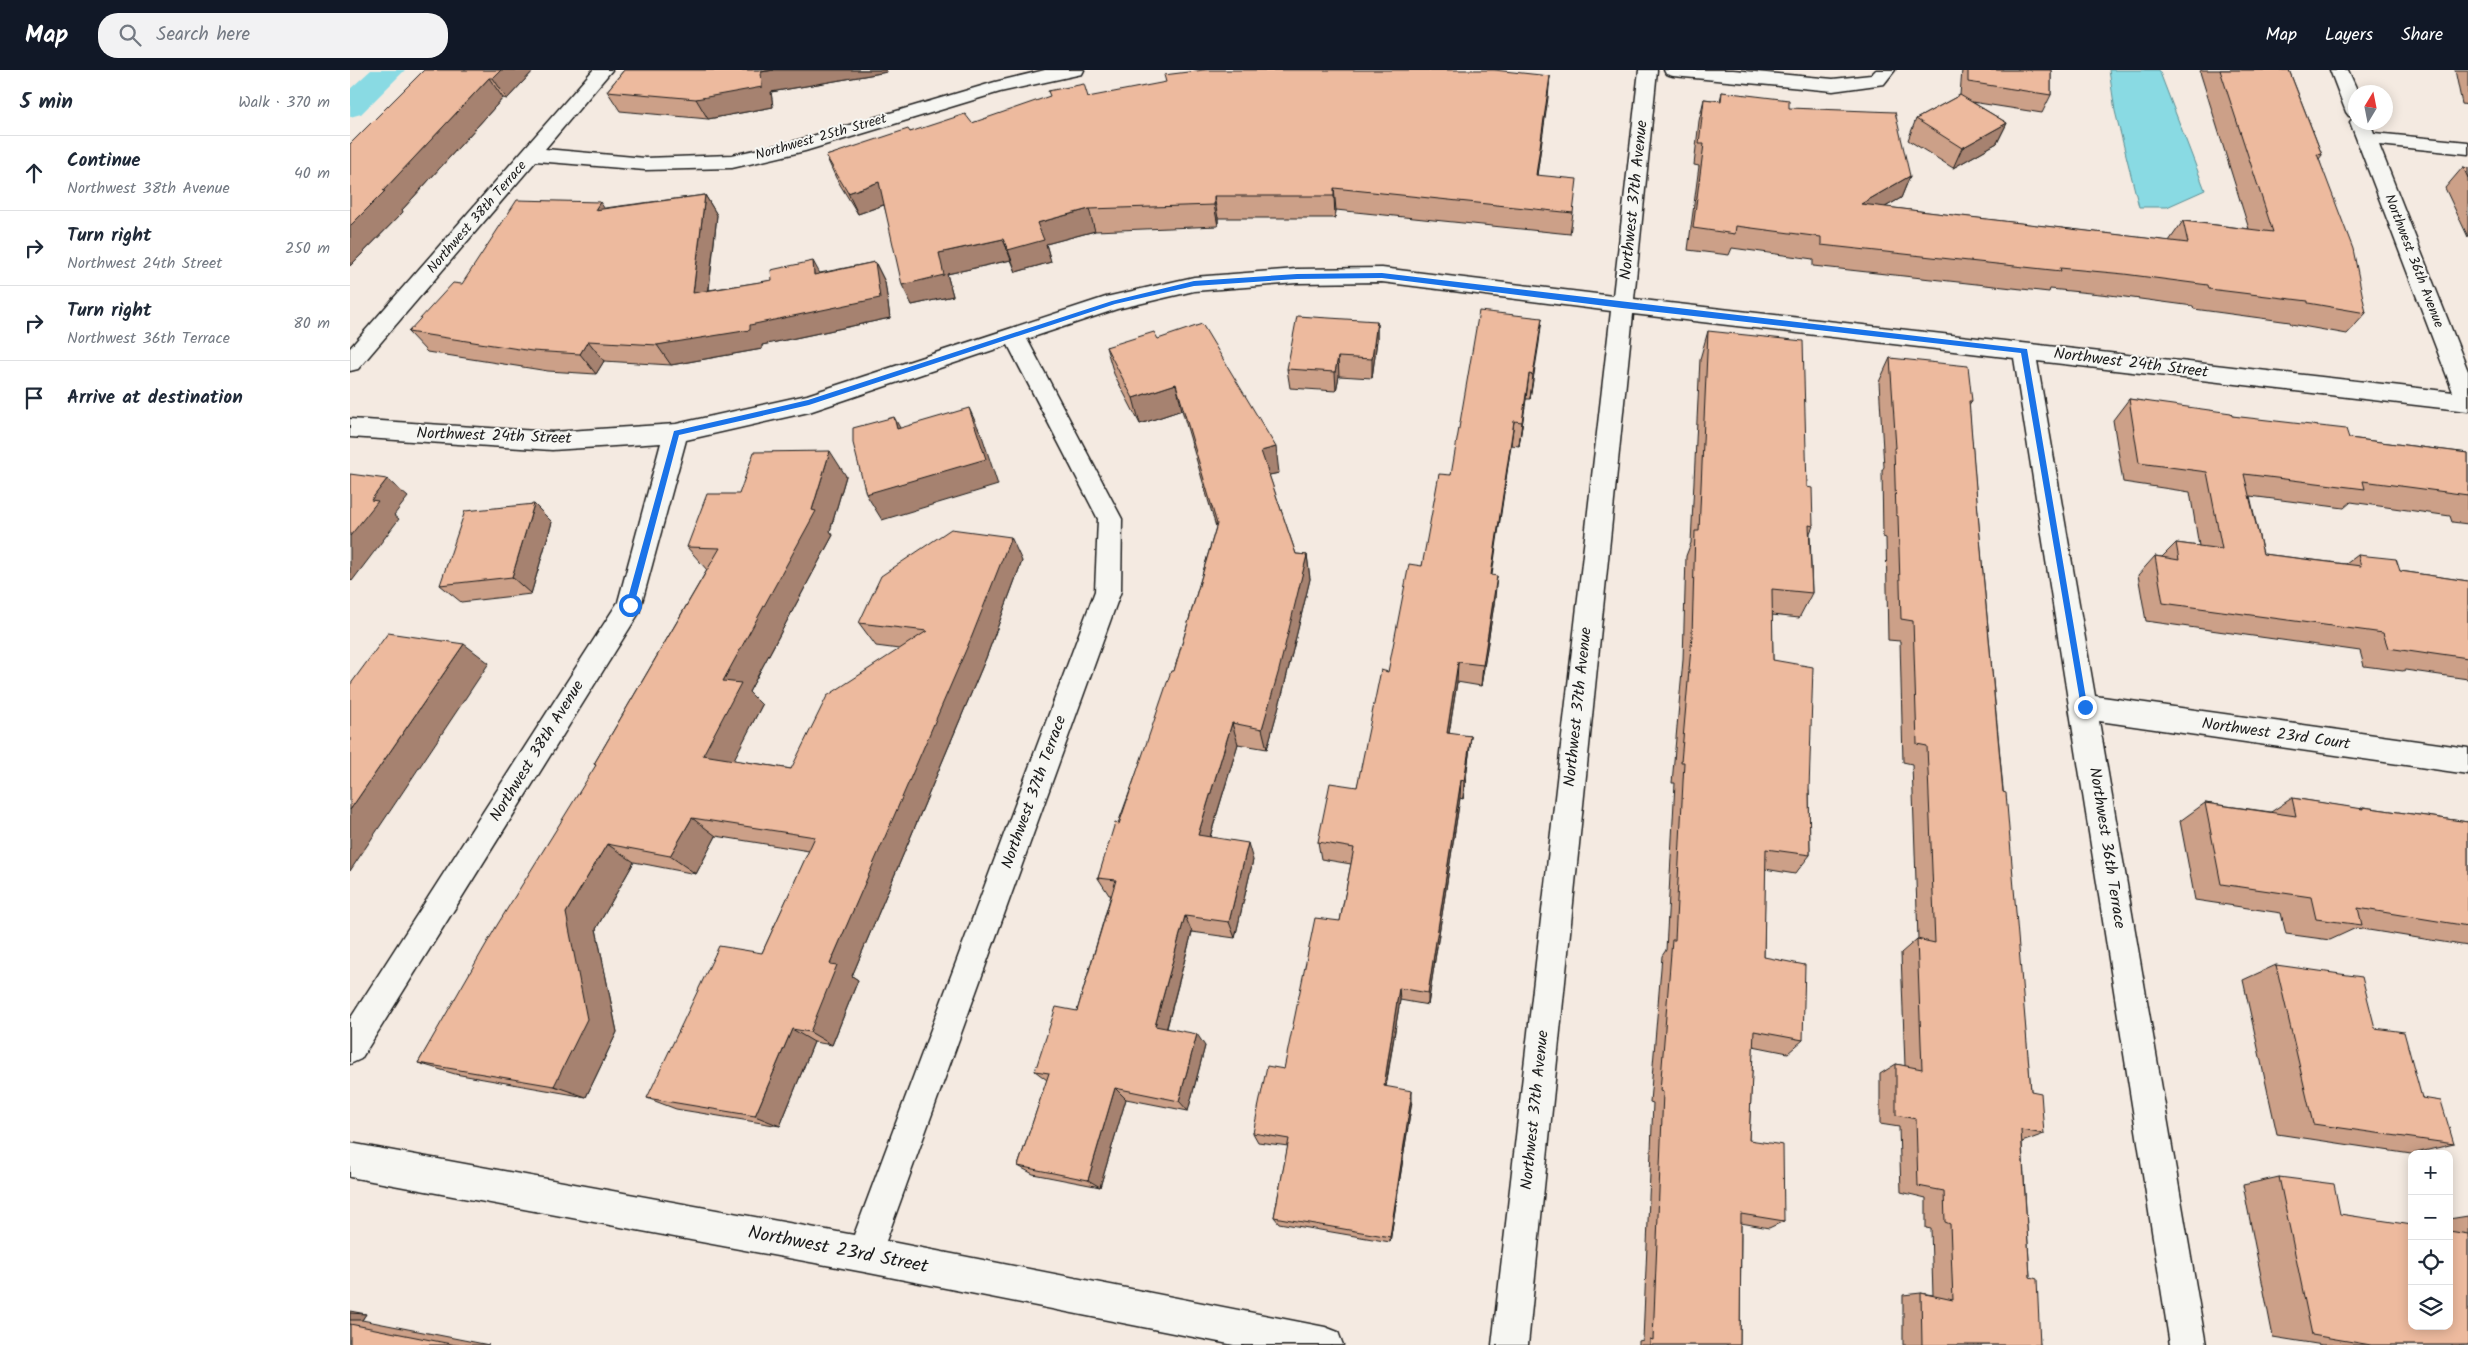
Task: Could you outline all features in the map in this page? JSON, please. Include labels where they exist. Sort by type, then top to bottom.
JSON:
[{"type":"street","name":"Northwest 38th Terrace","points":[[350,363],[603,70]]},
{"type":"street","name":"Northwest 25th Street","points":[[531,154],[685,165],[756,157],[974,91],[1076,70]]},
{"type":"street","name":"Northwest 37th Avenue","points":[[1510,1345],[1648,70]]},
{"type":"street","points":[[1673,70],[1834,85],[1881,75]]},
{"type":"street","points":[[2338,70],[2348,93]]},
{"type":"street","points":[[2363,130],[2468,148]]},
{"type":"street","name":"Northwest 36th Avenue","points":[[2363,130],[2468,401]]},
{"type":"street","name":"Northwest 24th Street","points":[[350,428],[552,441],[676,433],[809,403],[1015,337],[1114,302],[1194,284],[1297,276],[1382,276],[2468,401]]},
{"type":"street","name":"Northwest 37th Terrace","points":[[864,1254],[1108,591],[1110,519],[1015,337]]},
{"type":"street","name":"Northwest 36th Terrace","points":[[2024,351],[2085,707],[2188,1345]]},
{"type":"street","name":"Northwest 38th Avenue","points":[[350,1048],[630,605],[676,433]]},
{"type":"street","name":"Northwest 23rd Court","points":[[2085,707],[2468,761]]},
{"type":"street","name":"Northwest 23rd Street","points":[[350,1160],[864,1254],[1325,1345]]},
{"type":"water","points":[[2109,70],[2159,70],[2205,190],[2167,207],[2139,207],[2115,111]]},
{"type":"building","points":[[424,70],[501,70],[493,78],[489,78],[383,191],[385,191],[350,226],[350,144]]},
{"type":"building","points":[[624,70],[774,70],[761,72],[762,87],[696,99],[607,91]]},
{"type":"building","points":[[1204,70],[1494,70],[1550,76],[1536,175],[1577,179],[1573,213],[1334,188],[1334,196],[1214,196],[1214,205],[1089,209],[1037,223],[1044,240],[1008,250],[1003,239],[939,253],[944,275],[902,285],[879,182],[848,193],[826,156],[908,129],[910,132],[965,114],[972,123],[1050,96],[1048,91],[1084,84],[1088,97],[1166,82],[1164,75]]},
{"type":"building","points":[[1968,70],[2051,70],[2051,95],[1968,82]]},
{"type":"building","points":[[2220,70],[2289,70],[2322,155],[2317,154],[2353,249],[2366,313],[2308,303],[2308,301],[2209,289],[2208,285],[2124,274],[2060,268],[2061,271],[1821,245],[1821,237],[1736,226],[1735,234],[1693,228],[1704,144],[1699,144],[1704,99],[1721,101],[1722,92],[1789,100],[1789,108],[1895,112],[1910,176],[1861,204],[2188,243],[2183,221],[2273,232]]},
{"type":"building","points":[[1960,95],[2007,123],[1962,148],[1916,119]]},
{"type":"building","points":[[2463,167],[2468,168],[2468,178]]},
{"type":"building","points":[[705,195],[693,293],[772,280],[771,270],[813,261],[814,275],[875,262],[880,298],[750,325],[750,330],[657,345],[588,341],[580,354],[532,351],[408,332],[453,283],[462,284],[517,200],[600,202],[595,210]]},
{"type":"building","points":[[1479,311],[1542,318],[1533,375],[1529,374],[1522,422],[1514,421],[1491,575],[1497,576],[1483,665],[1458,662],[1447,733],[1471,736],[1464,781],[1461,780],[1428,993],[1399,988],[1384,1086],[1412,1091],[1390,1237],[1274,1217],[1289,1139],[1253,1133],[1267,1066],[1284,1069],[1315,918],[1340,921],[1354,848],[1318,842],[1330,783],[1357,787],[1381,670],[1388,672],[1409,564],[1422,566],[1439,474],[1451,475]]},
{"type":"building","points":[[1297,316],[1377,321],[1372,359],[1338,357],[1335,372],[1287,369]]},
{"type":"building","points":[[1202,324],[1276,447],[1261,451],[1296,554],[1307,555],[1279,670],[1262,729],[1232,723],[1198,835],[1248,843],[1229,922],[1185,916],[1155,1026],[1197,1034],[1179,1101],[1115,1088],[1088,1180],[1018,1166],[1049,1073],[1035,1071],[1056,1007],[1077,1011],[1116,880],[1098,878],[1115,823],[1119,824],[1171,671],[1174,671],[1217,524],[1176,384],[1133,398],[1106,347],[1154,332],[1158,339]]},
{"type":"building","points":[[1708,331],[1803,341],[1807,487],[1812,488],[1813,526],[1809,525],[1812,593],[1772,589],[1773,660],[1813,667],[1809,790],[1810,855],[1766,849],[1764,957],[1805,965],[1803,1040],[1754,1031],[1749,1140],[1783,1145],[1784,1221],[1741,1214],[1740,1345],[1650,1345],[1650,1339],[1653,1340],[1663,1092],[1660,1091],[1672,940],[1675,940],[1684,762],[1681,762],[1692,636],[1695,531],[1699,531]]},
{"type":"building","points":[[1890,358],[1968,366],[1982,562],[2003,792],[2006,793],[2031,1091],[2041,1093],[2044,1134],[2021,1130],[2030,1277],[2037,1279],[2040,1345],[1922,1345],[1921,1293],[1953,1300],[1950,1224],[1945,1222],[1944,1191],[1918,1186],[1916,1119],[1896,1115],[1896,1064],[1922,1069],[1917,939],[1935,943],[1927,746],[1917,744],[1913,621],[1901,619],[1894,448],[1896,448]]},
{"type":"building","points":[[2129,399],[2231,413],[2232,416],[2346,429],[2349,438],[2468,453],[2468,495],[2363,481],[2365,489],[2244,474],[2263,554],[2361,566],[2358,555],[2396,559],[2400,571],[2468,581],[2468,658],[2388,648],[2383,633],[2163,603],[2155,556],[2179,560],[2176,543],[2222,549],[2207,472],[2139,463]]},
{"type":"building","points":[[969,408],[986,459],[866,494],[853,443],[853,428],[894,417],[897,429]]},
{"type":"building","points":[[830,451],[812,510],[816,511],[723,681],[741,683],[703,755],[791,769],[827,696],[927,631],[859,623],[881,576],[951,529],[1011,537],[972,636],[830,964],[837,965],[810,1032],[792,1029],[755,1116],[647,1098],[719,946],[762,953],[815,837],[692,818],[670,856],[607,844],[566,913],[587,1019],[554,1086],[418,1063],[496,927],[596,765],[594,764],[720,548],[687,547],[707,494],[739,494],[754,452]]},
{"type":"building","points":[[350,474],[387,479],[371,500],[378,501],[350,536]]},
{"type":"building","points":[[534,504],[512,577],[440,585],[465,511]]},
{"type":"building","points":[[388,633],[464,644],[350,810],[350,685]]},
{"type":"building","points":[[2292,798],[2468,822],[2468,926],[2358,908],[2362,925],[2316,919],[2311,897],[2221,884],[2205,803],[2296,816]]},
{"type":"building","points":[[2276,965],[2362,977],[2375,1028],[2404,1032],[2422,1098],[2441,1101],[2454,1144],[2313,1124]]},
{"type":"building","points":[[2279,1177],[2334,1184],[2340,1214],[2408,1224],[2408,1330],[2453,1330],[2453,1232],[2468,1234],[2468,1345],[2371,1345],[2312,1335]]},
{"type":"building","points":[[350,1324],[456,1345],[350,1345]]},
{"type":"waterway","points":[[350,107],[389,70]]},
{"type":"route","points":[[630,605],[676,433],[809,403],[1015,337],[1114,302],[1194,284],[1297,276],[1382,276],[2024,351],[2085,707]]}]
